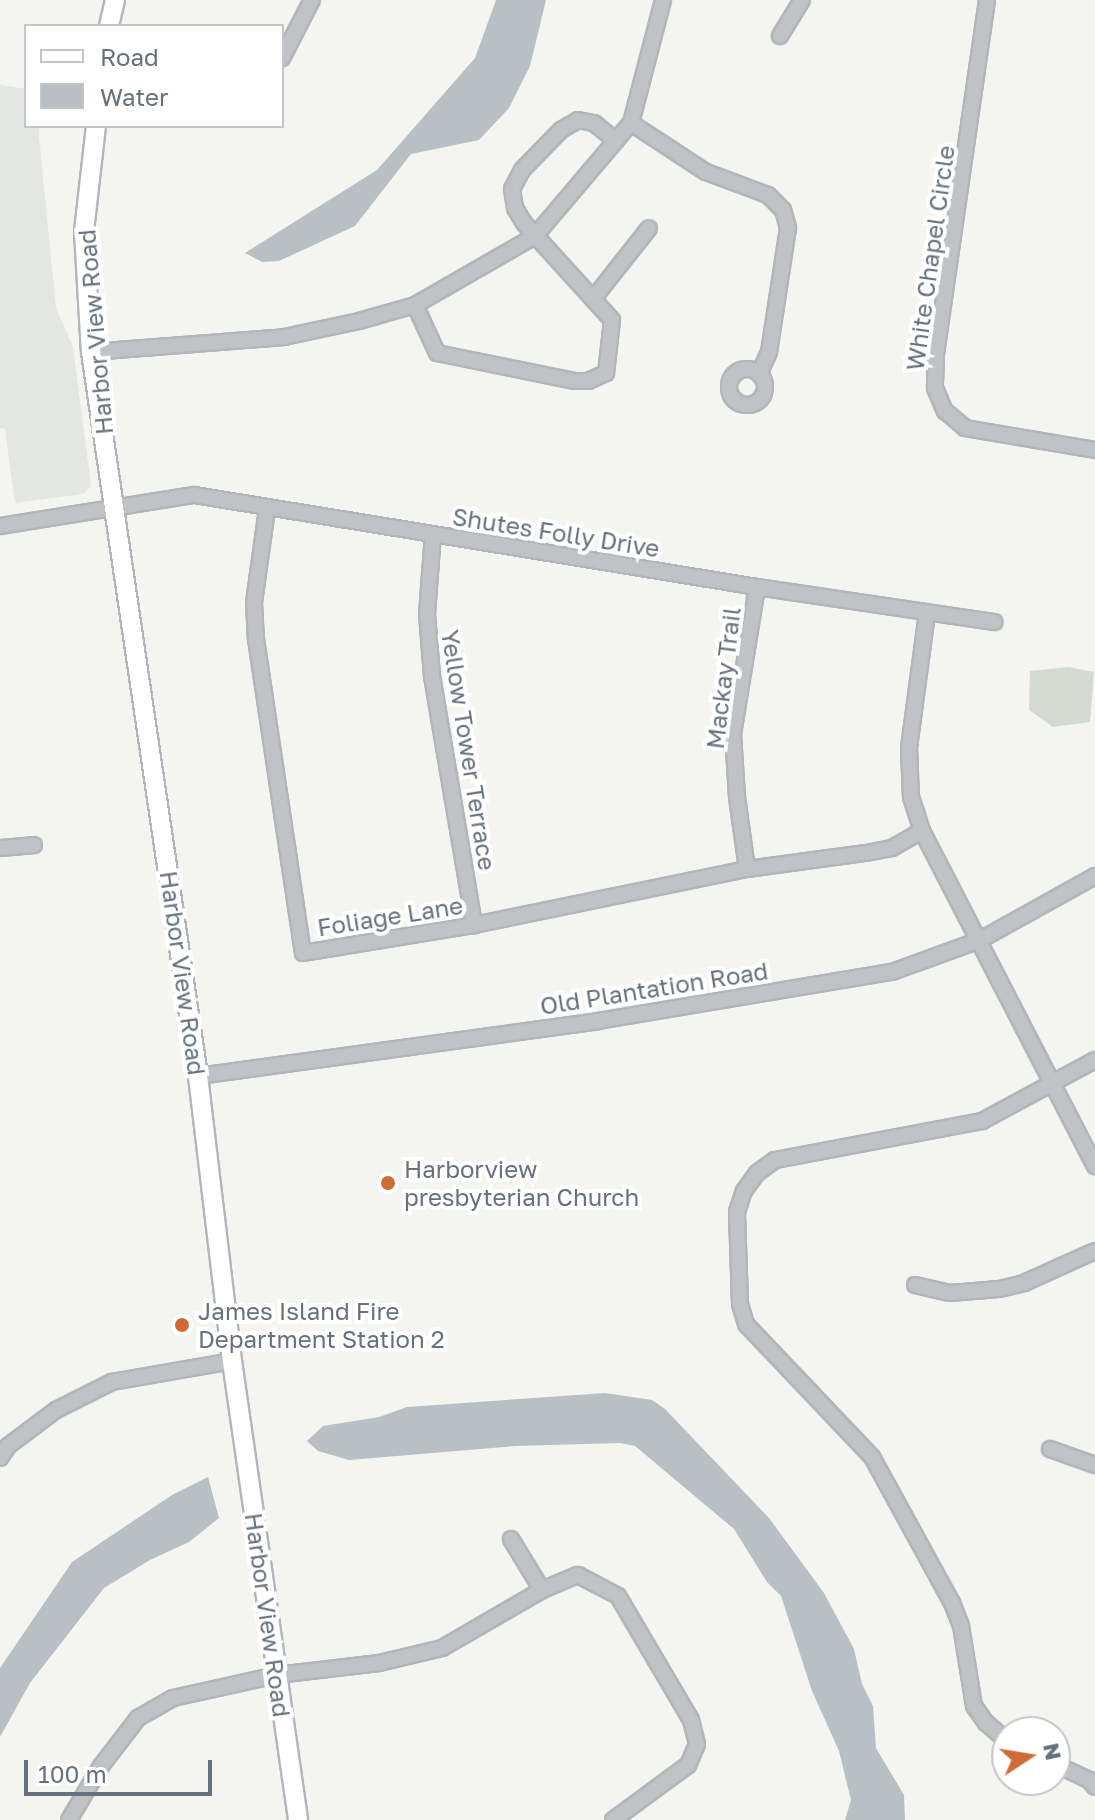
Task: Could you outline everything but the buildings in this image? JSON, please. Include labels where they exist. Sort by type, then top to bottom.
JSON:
[{"type":"main road","points":[[109,24],[115,0]]},
{"type":"main road","name":"Harbor View Road","points":[[96,128],[84,232],[91,352],[198,1076],[232,1361],[298,1820]]},
{"type":"street","points":[[284,54],[312,0]]},
{"type":"street","points":[[91,352],[284,337],[415,305],[535,236],[631,123],[663,0]]},
{"type":"street","points":[[780,36],[802,0]]},
{"type":"street","name":"White Chapel Circle","points":[[987,0],[936,355],[935,388],[945,411],[965,428],[1095,450]]},
{"type":"street","points":[[415,305],[437,353],[575,381],[588,381],[606,373],[612,320],[535,236],[515,208],[512,189],[522,170],[561,130],[578,120],[594,123],[616,141]]},
{"type":"street","points":[[631,123],[706,172],[768,195],[783,210],[788,228],[769,352],[759,374]]},
{"type":"street","points":[[593,299],[649,228]]},
{"type":"street","name":"Shutes Folly Drive","points":[[0,526],[194,495],[757,587],[994,622]]},
{"type":"street","name":"Foliage Lane","points":[[267,509],[254,603],[256,639],[303,953],[474,925],[747,869],[892,848],[922,831]]},
{"type":"street","name":"Yellow Tower Terrace","points":[[433,534],[427,614],[432,676],[474,925]]},
{"type":"street","name":"Mackay Trail","points":[[747,869],[733,734],[757,587]]},
{"type":"street","points":[[927,613],[909,748],[911,797],[922,831],[1095,1166]]},
{"type":"street","points":[[0,848],[34,845]]},
{"type":"street","name":"Old Plantation Road","points":[[198,1076],[598,1021],[892,972],[980,940],[1095,876]]},
{"type":"street","points":[[991,1727],[974,1706],[961,1626],[952,1603],[872,1457],[746,1324],[740,1304],[737,1212],[744,1191],[757,1173],[775,1160],[982,1121],[1095,1060]]},
{"type":"street","points":[[915,1285],[950,1293],[999,1289],[1024,1283],[1095,1251]]},
{"type":"street","points":[[3,1447],[56,1410],[112,1382],[232,1361]]},
{"type":"street","points":[[1050,1449],[1095,1465]]},
{"type":"street","points":[[511,1539],[542,1590]]},
{"type":"street","points":[[69,1820],[101,1766],[138,1718],[173,1698],[277,1675],[379,1663],[442,1648],[542,1590],[578,1575],[618,1596],[691,1720],[697,1744],[688,1765],[613,1820]]},
{"type":"street","points":[[1071,1770],[1093,1779]]},
{"type":"shaded area","points":[[0,85],[24,89],[24,128],[38,128],[56,308],[73,347],[91,486],[83,494],[15,503],[5,429],[0,428]]},
{"type":"shaded area","points":[[1068,667],[1094,672],[1090,722],[1053,727],[1029,710],[1030,671]]},
{"type":"water","points":[[496,0],[546,0],[530,66],[509,108],[479,140],[411,154],[355,226],[279,261],[262,262],[245,253],[377,170],[475,58]]},
{"type":"water","points":[[605,1393],[652,1400],[665,1409],[769,1518],[824,1593],[854,1649],[862,1684],[873,1706],[876,1748],[904,1795],[905,1820],[845,1820],[851,1800],[839,1751],[812,1691],[781,1596],[767,1582],[734,1529],[635,1446],[620,1443],[515,1446],[349,1460],[318,1451],[307,1441],[323,1426],[379,1417],[407,1407]]},
{"type":"water","points":[[208,1477],[219,1518],[189,1542],[150,1560],[104,1588],[30,1683],[0,1737],[0,1668],[72,1562],[172,1495]]},
{"type":"place","name":"Harborview presbyterian Church","points":[[388,1183]]},
{"type":"place","name":"James Island Fire Department Station 2","points":[[182,1325]]}]
